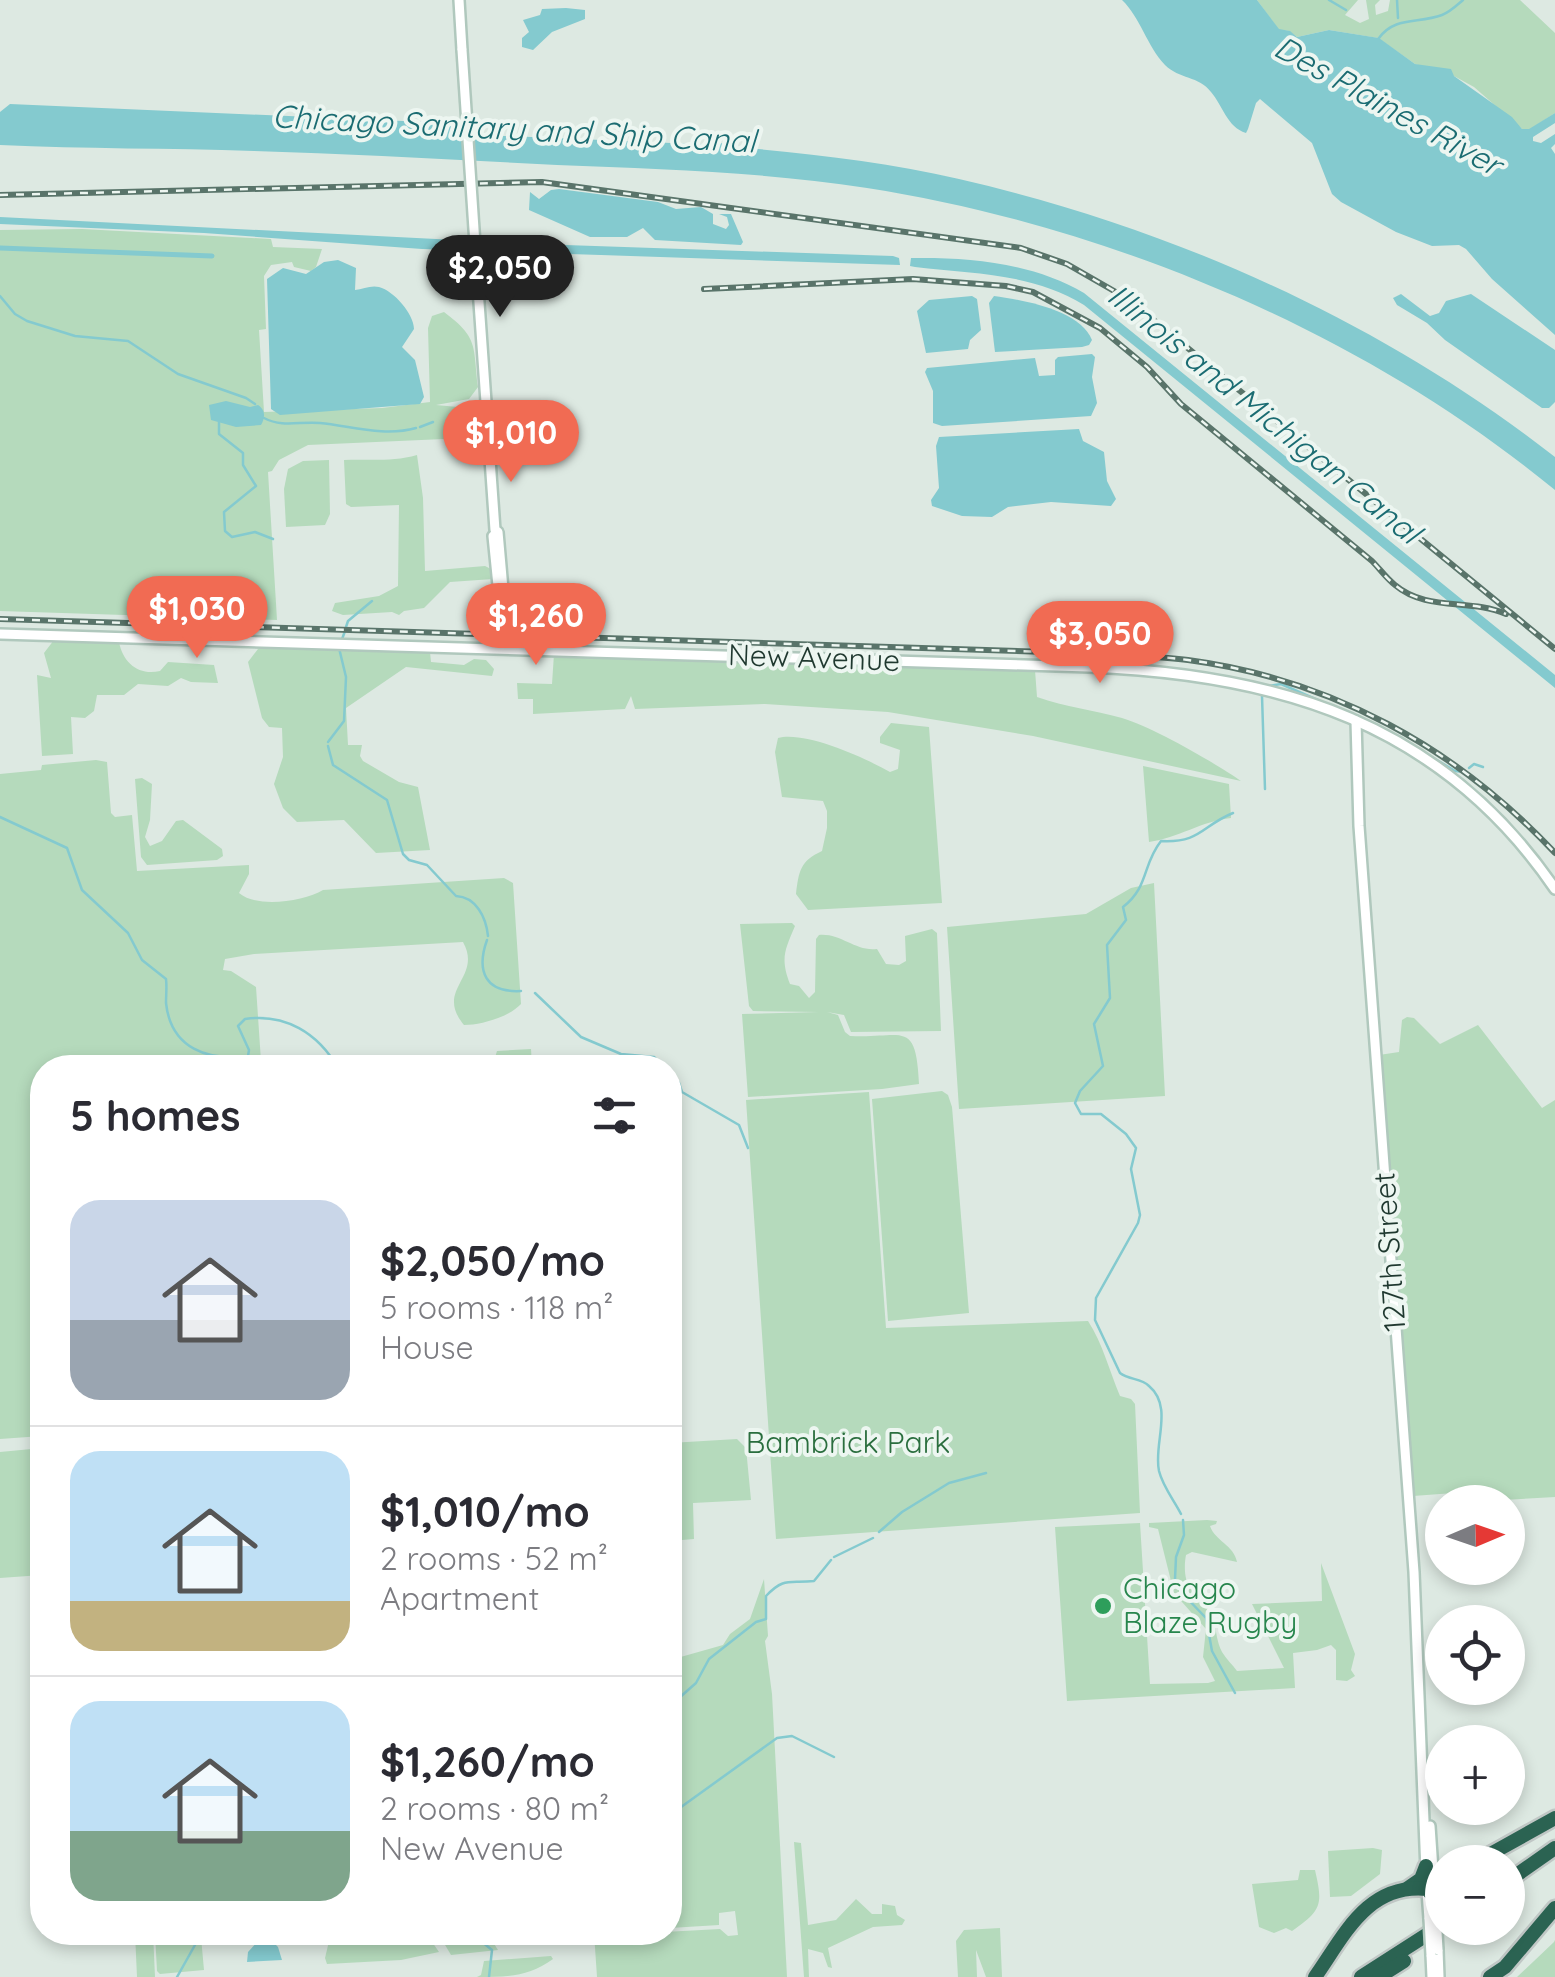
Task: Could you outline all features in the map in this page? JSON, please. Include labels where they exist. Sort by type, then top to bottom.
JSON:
[{"type":"highway","points":[[1507,1845],[1555,1818]]},
{"type":"highway","points":[[1525,1869],[1555,1848]]},
{"type":"highway","points":[[1525,1880],[1555,1859]]},
{"type":"highway","points":[[1315,1977],[1356,1915],[1421,1879],[1425,1883]]},
{"type":"highway","points":[[1401,1891],[1425,1892]]},
{"type":"highway","points":[[1361,1977],[1425,1902]]},
{"type":"highway","points":[[1490,1977],[1505,1967],[1555,1908]]},
{"type":"highway","points":[[1379,1977],[1429,1945]]},
{"type":"main road","points":[[459,0],[496,530],[492,532],[500,635],[505,648]]},
{"type":"main road","name":"New Avenue","points":[[0,634],[1175,671],[1260,687],[1356,721],[1413,752],[1476,797],[1526,848],[1555,889]]},
{"type":"main road","name":"127th Street","points":[[1356,721],[1359,826],[1430,1845]]},
{"type":"main road","name":"127th Street","points":[[1434,1945],[1437,1977]]},
{"type":"green space","points":[[1257,0],[1358,0],[1345,15],[1360,23],[1369,19],[1366,0],[1380,0],[1375,5],[1376,15],[1388,11],[1390,0],[1520,0],[1555,33],[1555,113],[1529,130],[1522,129],[1474,87],[1415,64],[1378,38],[1329,30],[1297,37],[1279,30]]},
{"type":"green space","points":[[82,229],[271,239],[273,247],[322,249],[311,271],[294,267],[292,262],[271,265],[264,276],[266,329],[259,330],[264,412],[382,408],[430,402],[428,328],[432,316],[444,312],[469,336],[478,387],[469,399],[436,405],[469,408],[478,420],[481,439],[460,444],[444,439],[308,445],[279,460],[268,472],[277,620],[0,611],[0,230]]},
{"type":"green space","points":[[417,455],[423,498],[425,571],[485,566],[491,569],[493,579],[450,582],[424,608],[399,615],[343,615],[332,611],[335,603],[379,596],[398,586],[399,505],[346,504],[344,460]]},
{"type":"green space","points":[[329,460],[330,514],[325,525],[286,527],[284,489],[288,469],[303,461]]},
{"type":"green space","points":[[54,640],[119,642],[128,662],[145,672],[160,671],[168,662],[214,665],[218,683],[181,678],[168,686],[138,684],[124,695],[97,695],[94,711],[85,718],[71,717],[73,754],[42,756],[37,675],[51,678],[44,653]]},
{"type":"green space","points":[[261,645],[430,652],[431,662],[464,665],[474,659],[486,660],[494,669],[492,676],[406,667],[346,708],[348,745],[362,745],[363,761],[399,782],[418,787],[430,850],[376,853],[344,820],[297,822],[283,808],[274,784],[283,757],[282,728],[269,727],[262,718],[248,662]]},
{"type":"green space","points":[[554,654],[1035,670],[1037,697],[1135,723],[1241,781],[1033,736],[888,712],[765,704],[635,709],[631,696],[625,709],[533,714],[533,699],[518,699],[517,683],[552,684]]},
{"type":"green space","points":[[891,723],[929,727],[942,903],[808,910],[796,894],[798,879],[805,863],[822,851],[827,811],[823,801],[782,797],[775,752],[778,738],[819,742],[890,772],[898,769],[900,750],[880,743],[880,737]]},
{"type":"green space","points":[[107,762],[111,813],[115,817],[132,815],[137,871],[249,865],[249,874],[239,893],[257,901],[293,900],[323,890],[504,878],[513,883],[521,1004],[494,1019],[464,1025],[454,1002],[467,965],[463,942],[254,954],[225,959],[223,970],[256,987],[261,1055],[30,1055],[30,1437],[0,1439],[0,774],[41,770],[42,765]]},
{"type":"green space","points":[[1143,766],[1229,784],[1231,818],[1149,842]]},
{"type":"green space","points":[[135,779],[152,784],[145,837],[150,846],[162,841],[176,821],[183,820],[222,849],[223,856],[217,860],[147,865],[141,857]]},
{"type":"green space","points":[[1154,883],[1165,1096],[959,1109],[947,927],[1086,914],[1131,888]]},
{"type":"green space","points":[[740,924],[795,926],[786,948],[785,967],[790,984],[799,986],[809,998],[815,992],[819,935],[877,949],[886,964],[899,965],[906,961],[905,936],[932,929],[937,933],[941,1031],[851,1032],[844,1015],[827,1012],[838,1015],[850,1036],[894,1035],[910,1041],[919,1084],[748,1097],[742,1014],[819,1012],[753,1011],[749,1006]]},
{"type":"green space","points":[[1414,1018],[1440,1044],[1478,1025],[1542,1108],[1555,1100],[1555,1497],[1525,1499],[1525,1485],[1425,1485],[1425,1495],[1413,1496],[1379,1055],[1399,1052],[1402,1020]]},
{"type":"green space","points":[[531,1049],[531,1055],[496,1055],[497,1051]]},
{"type":"green space","points":[[942,1091],[952,1107],[969,1313],[888,1321],[872,1099]]},
{"type":"green space","name":"Bambrick Park","points":[[869,1092],[886,1328],[1088,1321],[1120,1396],[1135,1404],[1140,1513],[776,1539],[746,1100]]},
{"type":"green space","points":[[737,1439],[746,1448],[751,1500],[693,1503],[694,1539],[682,1540],[682,1442]]},
{"type":"green space","points":[[30,1449],[30,1576],[0,1578],[0,1452]]},
{"type":"green space","points":[[1217,1521],[1210,1526],[1212,1531],[1232,1551],[1237,1562],[1192,1552],[1186,1555],[1186,1577],[1191,1589],[1205,1590],[1212,1605],[1219,1644],[1237,1671],[1284,1668],[1252,1604],[1322,1601],[1321,1563],[1355,1654],[1351,1670],[1355,1676],[1347,1681],[1336,1680],[1336,1650],[1331,1645],[1293,1653],[1295,1688],[1067,1701],[1055,1527],[1140,1523],[1150,1684],[1208,1683],[1215,1681],[1203,1657],[1206,1629],[1174,1593],[1158,1529],[1149,1527],[1149,1523]]},
{"type":"green space","points":[[764,1579],[787,1977],[597,1977],[595,1945],[682,1945],[682,1931],[720,1929],[728,1936],[738,1935],[735,1911],[719,1913],[719,1925],[682,1927],[682,1657],[723,1645],[730,1634],[750,1619]]},
{"type":"green space","points":[[794,1842],[801,1843],[808,1925],[836,1920],[856,1899],[872,1914],[882,1914],[882,1904],[895,1906],[897,1915],[905,1920],[902,1925],[873,1927],[828,1948],[832,1968],[823,1953],[808,1949],[809,1977],[804,1977]]},
{"type":"green space","points":[[1382,1850],[1380,1874],[1351,1896],[1330,1897],[1328,1851]]},
{"type":"green space","points":[[1300,1870],[1315,1870],[1319,1899],[1315,1912],[1292,1931],[1286,1928],[1274,1933],[1259,1927],[1252,1884],[1298,1880]]},
{"type":"green space","points":[[1000,1928],[1002,1977],[986,1977],[976,1950],[977,1977],[958,1977],[956,1941],[964,1930]]},
{"type":"green space","points":[[1554,1942],[1555,1977],[1517,1977]]},
{"type":"green space","points":[[136,1945],[154,1945],[155,1977],[137,1977]]},
{"type":"green space","points":[[156,1945],[202,1945],[204,1970],[160,1974]]},
{"type":"green space","points":[[328,1945],[434,1945],[439,1952],[401,1960],[327,1964]]},
{"type":"green space","points":[[445,1945],[495,1945],[498,1950],[451,1955]]},
{"type":"green space","points":[[551,1956],[553,1959],[526,1973],[477,1977],[484,1961]]},
{"type":"water","name":"Des Plaines River","points":[[1122,0],[1257,0],[1279,29],[1297,37],[1329,30],[1379,38],[1415,64],[1451,69],[1454,76],[1512,117],[1522,129],[1529,129],[1555,113],[1555,123],[1533,137],[1533,141],[1541,143],[1555,134],[1551,148],[1555,154],[1555,335],[1492,279],[1466,249],[1459,245],[1432,246],[1396,232],[1341,202],[1332,194],[1312,143],[1260,99],[1246,133],[1234,126],[1206,87],[1165,65]]},
{"type":"water","points":[[542,9],[585,10],[585,19],[552,32],[533,50],[522,47],[522,38],[529,32],[523,20],[540,15]]},
{"type":"water","points":[[10,104],[449,123],[458,134],[722,143],[872,162],[959,179],[1118,224],[1272,285],[1346,322],[1419,363],[1555,457],[1555,490],[1480,433],[1400,381],[1316,335],[1140,258],[958,205],[867,188],[712,172],[292,152],[0,145],[0,112]]},
{"type":"water","points":[[559,189],[658,202],[676,209],[701,207],[713,214],[713,224],[726,229],[727,217],[719,214],[731,214],[743,242],[741,245],[655,240],[643,228],[627,237],[590,237],[529,210],[530,192],[539,199]]},
{"type":"water","points":[[0,217],[536,244],[893,256],[899,258],[900,265],[422,249],[204,233],[0,224]]},
{"type":"water","name":"Illinois and Michigan Canal","points":[[911,258],[1022,268],[1084,293],[1555,675],[1555,688],[1084,305],[1023,281],[910,266]]},
{"type":"water","points":[[338,260],[356,268],[355,290],[373,286],[385,289],[411,317],[414,329],[402,347],[415,360],[424,397],[420,404],[280,415],[271,409],[267,279],[283,268],[306,274],[324,262]]},
{"type":"water","points":[[1401,294],[1430,316],[1439,313],[1446,301],[1471,294],[1555,350],[1555,402],[1542,408],[1445,340],[1427,323],[1397,305],[1393,298]]},
{"type":"water","points":[[972,296],[977,299],[981,330],[970,340],[968,349],[926,353],[917,311],[929,300]]},
{"type":"water","points":[[994,296],[1064,314],[1086,330],[1092,340],[1082,347],[995,352],[989,303]]},
{"type":"water","points":[[1092,354],[1097,403],[1091,416],[942,426],[933,423],[933,391],[927,368],[1035,358],[1039,376],[1055,375],[1058,357]]},
{"type":"water","points":[[226,401],[258,405],[264,414],[261,425],[236,427],[211,420],[209,405]]},
{"type":"water","points":[[1079,429],[1083,441],[1104,452],[1107,481],[1116,499],[1111,506],[1051,502],[1008,507],[992,517],[962,516],[932,506],[931,500],[939,488],[939,437]]},
{"type":"water","points":[[254,1945],[276,1945],[282,1960],[247,1962],[248,1952]]},
{"type":"waterway","points":[[1329,0],[1346,10]]},
{"type":"waterway","points":[[1397,0],[1398,18]]},
{"type":"waterway","points":[[1379,38],[1392,26],[1442,15],[1463,0]]},
{"type":"waterway","points":[[0,248],[212,256]]},
{"type":"waterway","points":[[0,296],[15,314],[27,321],[75,336],[128,341],[178,374],[255,404]]},
{"type":"waterway","points":[[264,418],[278,423],[320,423],[380,431],[416,428]]},
{"type":"waterway","points":[[219,422],[219,434],[243,453],[243,465],[256,486],[224,512],[225,531],[232,537],[255,532],[273,539]]},
{"type":"waterway","points":[[420,427],[433,422]]},
{"type":"waterway","points":[[346,627],[372,601]]},
{"type":"waterway","points":[[341,642],[345,631]]},
{"type":"waterway","points":[[328,742],[344,721],[346,677],[339,648]]},
{"type":"waterway","points":[[1268,686],[1281,684],[1345,712]]},
{"type":"waterway","points":[[1262,696],[1265,789]]},
{"type":"waterway","points":[[1412,745],[1455,771],[1464,772]]},
{"type":"waterway","points":[[328,746],[333,765],[387,800],[403,854],[427,865],[456,896],[474,904],[488,936]]},
{"type":"waterway","points":[[1469,768],[1474,764],[1483,767]]},
{"type":"waterway","points":[[1181,1514],[1159,1471],[1160,1404],[1146,1383],[1120,1373],[1095,1320],[1096,1298],[1140,1215],[1131,1169],[1136,1148],[1126,1134],[1101,1114],[1081,1114],[1075,1103],[1080,1091],[1103,1066],[1094,1024],[1110,998],[1107,945],[1126,920],[1123,907],[1137,892],[1161,841],[1193,836],[1233,813]]},
{"type":"waterway","points":[[0,817],[67,848],[82,890],[128,933],[142,960],[166,979],[166,1003],[175,1031],[194,1049],[212,1055]]},
{"type":"waterway","points":[[487,940],[483,961],[486,978],[499,988],[521,991]]},
{"type":"waterway","points":[[535,993],[581,1037],[632,1055]]},
{"type":"waterway","points":[[248,1055],[238,1026],[245,1019],[260,1018],[299,1028],[329,1055]]},
{"type":"waterway","points":[[682,1092],[739,1125],[748,1148]]},
{"type":"waterway","points":[[879,1532],[902,1512],[949,1483],[986,1473]]},
{"type":"waterway","points":[[1183,1520],[1184,1535],[1176,1557],[1175,1579],[1181,1592],[1206,1618],[1212,1651],[1235,1693]]},
{"type":"waterway","points":[[834,1557],[873,1538]]},
{"type":"waterway","points":[[682,1695],[696,1683],[709,1659],[756,1622],[766,1619],[766,1596],[788,1582],[814,1581],[831,1560]]},
{"type":"waterway","points":[[682,1806],[777,1738],[792,1736],[834,1757]]},
{"type":"waterway","points":[[177,1977],[195,1945]]},
{"type":"waterway","points":[[486,1945],[492,1950],[489,1977]]},
{"type":"railway","points":[[0,195],[542,182],[1021,248],[1067,264],[1128,299],[1555,649]]},
{"type":"railway","points":[[704,289],[913,279],[1006,286],[1033,292],[1100,328],[1147,367],[1181,404],[1372,561],[1395,585],[1421,599],[1506,614]]},
{"type":"railway","points":[[0,619],[1080,653],[1188,660],[1292,683],[1388,724],[1476,781],[1555,853]]},
{"type":"place","name":"Chicago Blaze Rugby","points":[[1103,1606]]},
{"type":"water label","name":"Chicago Sanitary and Ship Canal","points":[[514,129]]}]
